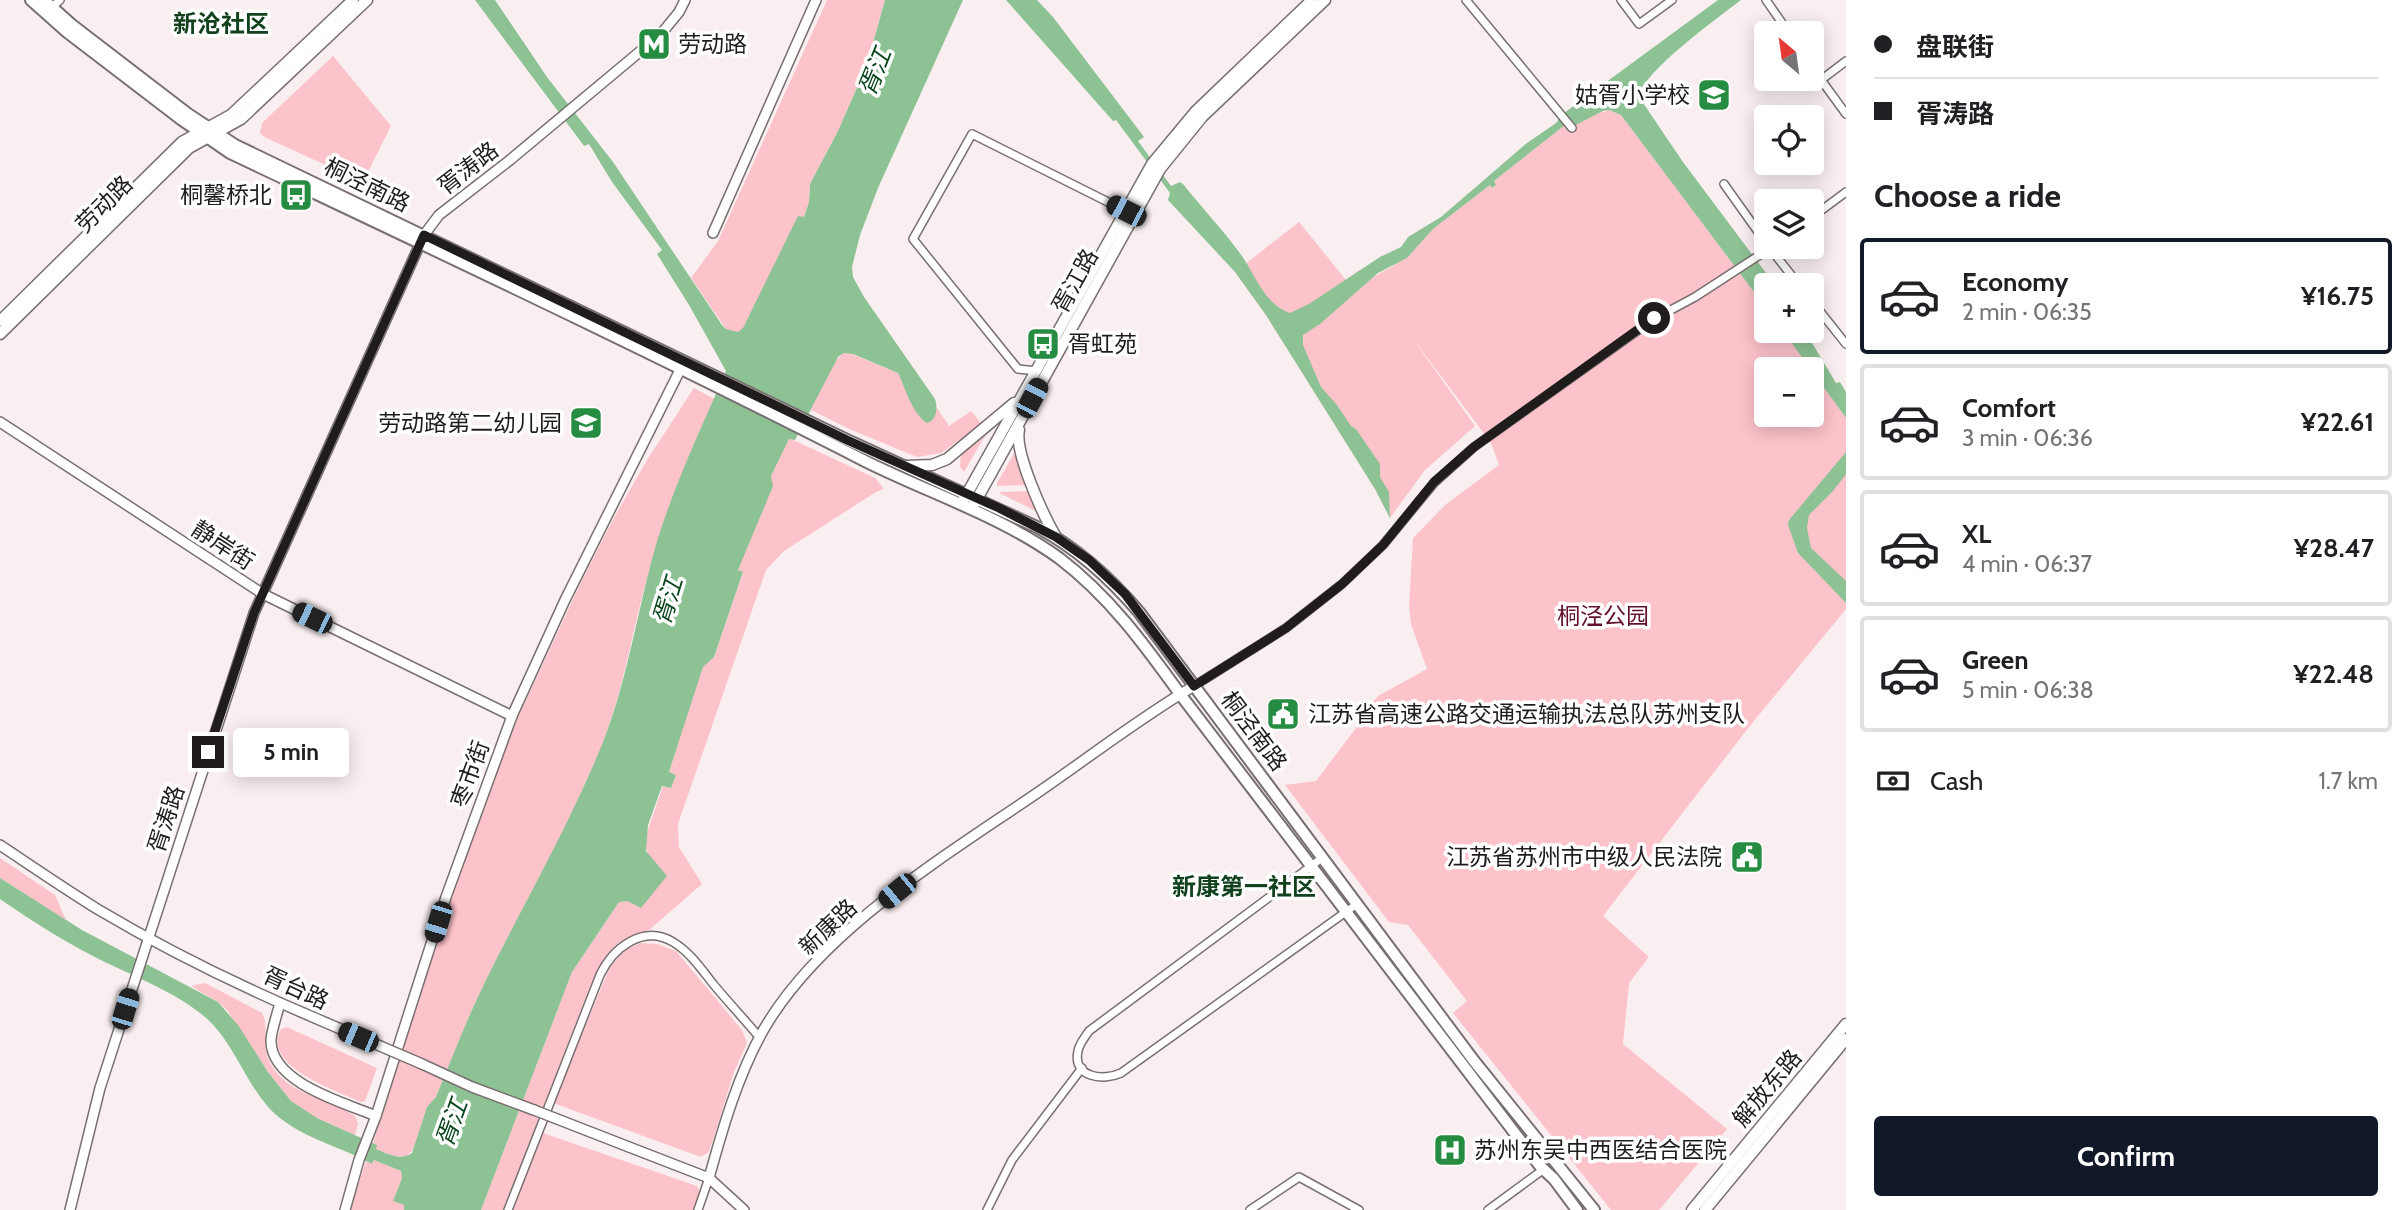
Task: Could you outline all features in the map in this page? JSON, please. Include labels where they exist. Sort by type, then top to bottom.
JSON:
[{"type":"main road","name":"桐泾南路","points":[[31,0],[67,32],[242,159],[422,239],[811,428],[1047,550],[1096,590],[1131,627],[1577,1210]]},
{"type":"main road","name":"劳动路","points":[[0,334],[190,147],[232,115],[353,0]]},
{"type":"main road","name":"劳动路","points":[[0,321],[181,142],[243,118],[367,0]]},
{"type":"main road","name":"胥江路","points":[[972,497],[1020,422],[1139,196],[1153,164],[1312,0]]},
{"type":"main road","name":"胥江路","points":[[1182,133],[1325,0]]},
{"type":"main road","name":"桐泾南路","points":[[52,3],[207,133]]},
{"type":"main road","name":"胥江路","points":[[966,508],[1024,393],[1126,211],[1139,196]]},
{"type":"main road","name":"桐泾南路","points":[[422,239],[680,370],[715,382]]},
{"type":"main road","points":[[906,466],[934,464],[951,457],[1024,393]]},
{"type":"main road","points":[[1020,422],[1017,437],[1019,448],[1045,518],[1056,537]]},
{"type":"main road","name":"桐泾南路","points":[[811,428],[906,466],[1056,537],[1089,560],[1125,594],[1482,1071],[1594,1210]]},
{"type":"main road","name":"解放东路","points":[[1692,1210],[1846,1024]]},
{"type":"main road","name":"解放东路","points":[[1705,1210],[1846,1039]]},
{"type":"street","name":"胥涛路","points":[[70,1210],[88,1130],[133,983],[229,688],[263,594],[422,239],[439,215],[510,160],[661,34],[685,0]]},
{"type":"street","points":[[713,233],[816,0]]},
{"type":"street","points":[[1466,0],[1572,128]]},
{"type":"street","points":[[1621,0],[1639,24],[1672,0]]},
{"type":"street","points":[[1766,0],[1781,21]]},
{"type":"street","points":[[1824,78],[1846,61]]},
{"type":"street","points":[[1824,84],[1846,114]]},
{"type":"street","points":[[1037,371],[1018,369],[913,239],[972,134],[1126,211]]},
{"type":"street","points":[[1724,184],[1754,225]]},
{"type":"street","points":[[1824,208],[1846,192]]},
{"type":"street","points":[[1194,686],[1286,628],[1342,584],[1383,545],[1434,482],[1474,447],[1654,318],[1695,297],[1755,259]]},
{"type":"street","points":[[1779,259],[1790,273]]},
{"type":"street","points":[[1824,316],[1846,344]]},
{"type":"street","name":"枣市街","points":[[345,1210],[446,897],[512,716],[565,600],[680,370]]},
{"type":"street","name":"静岸街","points":[[0,422],[263,594],[512,716]]},
{"type":"street","name":"新康路","points":[[698,1210],[726,1116],[760,1038],[776,1011],[806,973],[877,907],[931,866],[1194,686]]},
{"type":"street","name":"胥台路","points":[[0,845],[100,910],[280,1003],[472,1087],[709,1178]]},
{"type":"street","points":[[1322,858],[1089,1031],[1078,1051],[1082,1068],[1087,1074],[1097,1078],[1109,1079],[1121,1073],[1357,904]]},
{"type":"street","points":[[508,1210],[600,975],[610,958],[625,943],[652,936],[664,937],[674,942],[694,961],[760,1038]]},
{"type":"street","points":[[280,1003],[271,1043],[275,1057],[288,1074],[304,1085],[376,1116]]},
{"type":"street","points":[[987,1210],[1012,1160],[1082,1068]]},
{"type":"street","points":[[1488,1210],[1544,1169]]},
{"type":"street","points":[[1250,1210],[1299,1177],[1359,1210]]},
{"type":"street","points":[[709,1178],[744,1210]]},
{"type":"green space","points":[[827,0],[885,0],[867,65],[838,131],[810,184],[809,202],[804,217],[743,329],[738,332],[726,329],[691,278],[718,241]]},
{"type":"green space","points":[[333,56],[391,126],[363,182],[260,133],[262,123]]},
{"type":"green space","name":"桐泾公园","points":[[1609,110],[1621,115],[1754,292],[1754,343],[1792,343],[1802,357],[1754,357],[1754,427],[1824,427],[1824,388],[1846,418],[1846,609],[1749,727],[1603,916],[1649,957],[1629,983],[1623,1044],[1727,1129],[1659,1210],[1611,1210],[1453,1013],[1467,1001],[1408,925],[1389,922],[1285,785],[1316,781],[1378,696],[1427,669],[1411,624],[1409,606],[1413,538],[1445,505],[1499,465],[1491,443],[1408,332],[1475,426],[1425,470],[1390,518],[1375,489],[1266,315],[1235,272],[1299,222],[1346,280],[1359,270],[1370,279],[1407,258],[1433,229],[1490,185],[1493,188],[1496,185],[1494,181],[1565,125]]},
{"type":"green space","points":[[847,352],[898,373],[913,406],[936,411],[937,408],[949,426],[971,411],[982,424],[941,453],[917,457],[811,410],[830,369],[841,355]]},
{"type":"green space","points":[[694,388],[714,399],[657,543],[603,742],[562,833],[479,994],[436,1097],[427,1112],[415,1146],[405,1157],[393,1156],[375,1149],[373,1144],[401,1044],[454,883],[508,739],[615,516],[647,460]]},
{"type":"green space","points":[[985,433],[964,472],[960,467],[961,453]]},
{"type":"green space","points":[[789,438],[875,478],[884,489],[784,551],[766,570],[678,824],[679,847],[702,884],[649,930],[618,943],[602,962],[503,1210],[481,1210],[572,972],[619,902],[627,901],[641,908],[649,856],[645,845],[646,835],[663,786],[671,788],[676,776],[669,772],[703,666],[714,657],[743,573],[738,570],[771,476]]},
{"type":"green space","points":[[1016,450],[1028,485],[997,486],[997,483]]},
{"type":"green space","points":[[1030,491],[1036,511],[999,493],[1000,492]]},
{"type":"green space","points":[[0,858],[55,895],[66,920],[0,878]]},
{"type":"green space","points":[[640,943],[657,944],[676,951],[742,1030],[747,1043],[734,1072],[709,1152],[701,1157],[553,1103],[610,967],[625,950]]},
{"type":"green space","points":[[205,983],[262,1013],[267,1055],[276,1072],[296,1088],[355,1116],[358,1124],[355,1135],[311,1115],[291,1101],[268,1072],[227,1010],[191,986]]},
{"type":"green space","points":[[287,1027],[377,1068],[365,1101],[361,1102],[320,1084],[291,1066],[282,1055],[278,1043],[281,1029]]},
{"type":"green space","points":[[540,1132],[697,1186],[701,1195],[696,1210],[512,1210]]},
{"type":"green space","points":[[374,1160],[401,1171],[402,1178],[393,1201],[404,1205],[404,1210],[350,1210],[366,1161],[372,1164]]},
{"type":"water","name":"胥江","points":[[475,0],[495,0],[547,77],[613,162],[722,325],[738,332],[743,328],[798,216],[804,217],[809,202],[810,184],[838,131],[867,65],[885,0],[963,0],[878,188],[860,235],[852,267],[853,277],[864,297],[935,399],[935,416],[927,423],[922,419],[910,401],[898,373],[853,354],[844,353],[838,357],[795,440],[789,439],[771,476],[773,486],[738,570],[743,572],[714,657],[703,667],[669,772],[676,775],[671,788],[662,786],[648,825],[646,851],[667,876],[641,908],[627,901],[619,902],[572,972],[481,1210],[404,1210],[404,1205],[393,1201],[402,1178],[401,1171],[374,1160],[372,1164],[304,1133],[280,1118],[260,1097],[221,1034],[200,1013],[161,989],[68,942],[0,899],[0,878],[82,930],[218,1002],[238,1025],[268,1072],[291,1101],[317,1118],[377,1145],[376,1149],[380,1151],[398,1157],[412,1153],[427,1107],[436,1097],[479,994],[562,833],[603,742],[620,692],[658,538],[681,475],[726,371],[657,254],[662,250],[612,182],[589,144],[584,146]]},
{"type":"water","points":[[1006,0],[1037,0],[1053,17],[1144,137],[1138,141],[1171,186],[1180,182],[1183,184],[1242,256],[1267,296],[1281,309],[1290,313],[1309,304],[1380,257],[1401,247],[1408,237],[1441,217],[1527,143],[1556,123],[1564,113],[1718,0],[1741,0],[1666,60],[1643,87],[1639,97],[1683,162],[1766,273],[1754,273],[1754,292],[1621,115],[1609,110],[1603,111],[1568,129],[1565,125],[1494,181],[1496,185],[1492,188],[1490,185],[1433,229],[1407,258],[1378,273],[1320,324],[1303,335],[1303,345],[1321,387],[1356,429],[1380,464],[1380,477],[1389,492],[1390,518],[1375,489],[1266,315],[1235,272],[1168,200],[1170,193],[1116,120],[1113,121]]},
{"type":"water","points":[[1792,343],[1812,343],[1820,357],[1802,357]]},
{"type":"water","points":[[1824,363],[1836,383],[1840,382],[1846,392],[1846,418],[1824,388]]},
{"type":"water","points":[[1846,452],[1846,474],[1809,515],[1807,528],[1811,548],[1846,581],[1846,603],[1798,553],[1788,525],[1789,520]]},
{"type":"place","name":"劳动路","points":[[654,44]]},
{"type":"place","name":"姑胥小学校","points":[[1714,95]]},
{"type":"place","name":"桐馨桥北","points":[[296,195]]},
{"type":"place","name":"胥虹苑","points":[[1043,344]]},
{"type":"place","name":"劳动路第二幼儿园","points":[[586,423]]},
{"type":"place","name":"江苏省高速公路交通运输执法总队苏州支队","points":[[1283,714]]},
{"type":"place","name":"江苏省苏州市中级人民法院","points":[[1747,857]]},
{"type":"place","name":"苏州东吴中西医结合医院","points":[[1450,1150]]},
{"type":"district","name":"新沧社区","points":[[221,24]]},
{"type":"district","name":"新康第一社区","points":[[1244,887]]},
{"type":"route","points":[[208,752],[254,613],[424,235],[717,378],[1056,537],[1089,560],[1125,594],[1194,686],[1286,628],[1342,584],[1383,545],[1434,482],[1474,447],[1654,318]]}]
